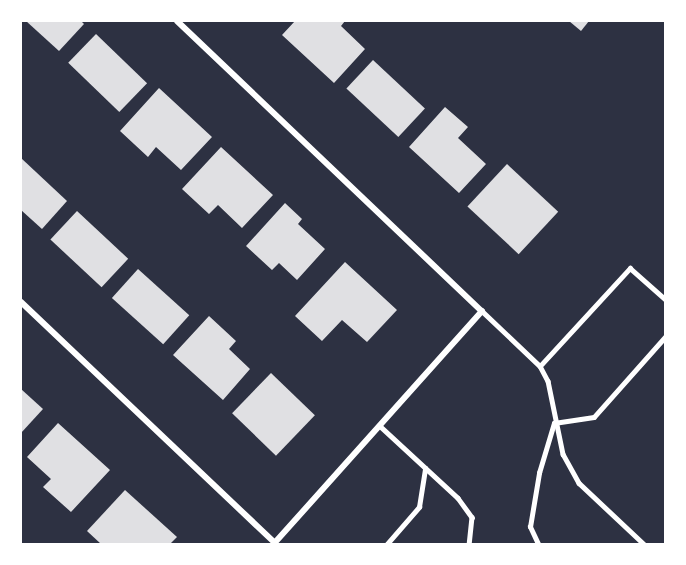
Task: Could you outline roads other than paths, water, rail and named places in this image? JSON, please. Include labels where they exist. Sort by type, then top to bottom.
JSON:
[{"type":"street","points":[[21,302],[275,543],[482,311],[177,21]]},
{"type":"lane","points":[[540,366],[630,268],[665,299]]},
{"type":"lane","points":[[482,311],[540,366],[548,381],[554,423],[563,454],[579,483],[644,544]]},
{"type":"lane","points":[[554,423],[594,417],[665,337]]},
{"type":"lane","points":[[538,544],[530,527],[539,473],[554,423]]},
{"type":"lane","points":[[380,426],[472,517],[469,544]]},
{"type":"lane","points":[[387,544],[419,507],[425,468]]}]
